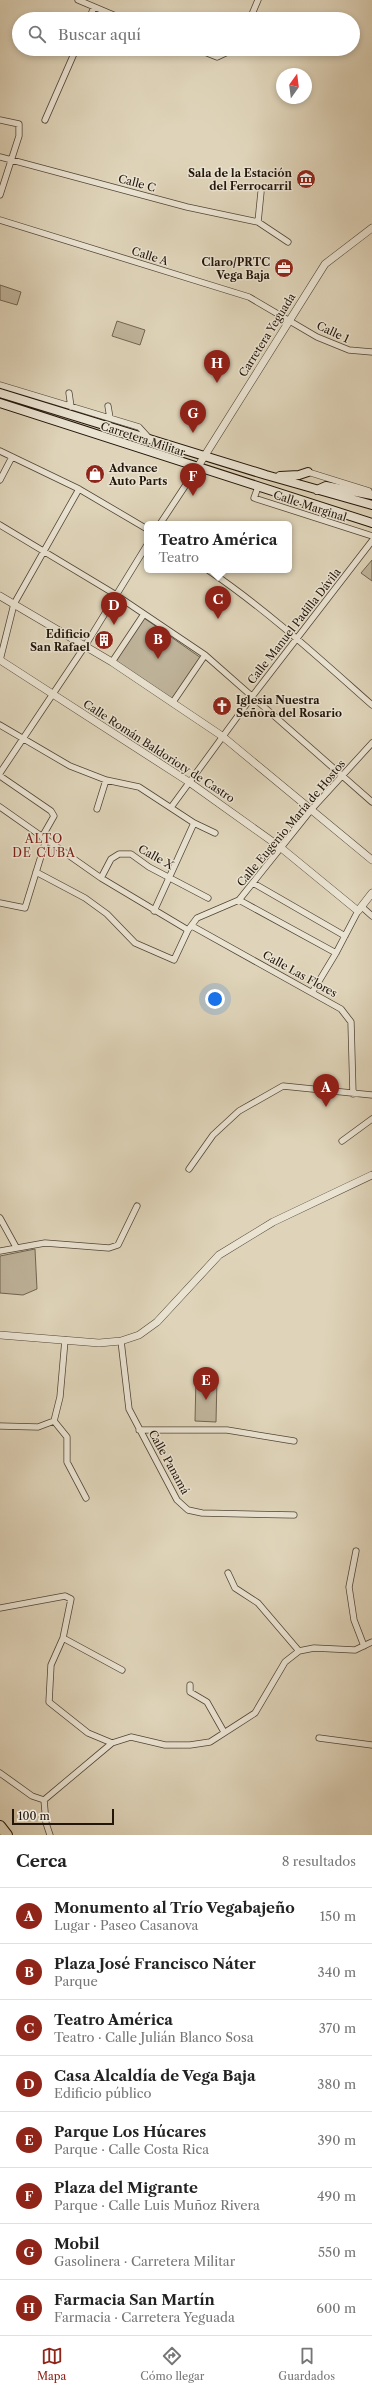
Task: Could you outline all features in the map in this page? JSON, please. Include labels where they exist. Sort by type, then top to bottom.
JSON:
[{"type":"highway","points":[[0,1826],[7,1835]]},
{"type":"main road","name":"Carretera Militar","points":[[0,393],[266,475],[372,505]]},
{"type":"main road","name":"Carretera Militar","points":[[0,403],[197,468],[372,523]]},
{"type":"main road","points":[[266,475],[299,476],[308,472]]},
{"type":"main road","points":[[317,490],[326,486],[372,494]]},
{"type":"street","points":[[78,0],[106,12]]},
{"type":"street","points":[[253,12],[258,0]]},
{"type":"street","points":[[92,12],[94,7]]},
{"type":"street","points":[[45,120],[73,56]]},
{"type":"street","points":[[0,120],[20,124],[19,136],[0,195]]},
{"type":"street","name":"Calle C","points":[[0,157],[194,208],[258,222]]},
{"type":"street","points":[[261,192],[258,222],[288,242]]},
{"type":"street","name":"Calle A","points":[[0,220],[249,297],[289,320]]},
{"type":"street","name":"Carretera Yeguada","points":[[197,468],[325,264],[372,228]]},
{"type":"street","points":[[363,235],[372,235]]},
{"type":"street","name":"Calle 1","points":[[289,320],[318,337],[349,350],[372,352]]},
{"type":"street","points":[[0,384],[139,427],[149,438]]},
{"type":"street","points":[[70,393],[71,407]]},
{"type":"street","points":[[108,406],[110,418]]},
{"type":"street","points":[[0,451],[79,490],[144,527]]},
{"type":"street","points":[[0,480],[12,457]]},
{"type":"street","points":[[162,521],[197,468]]},
{"type":"street","points":[[308,472],[372,494]]},
{"type":"street","name":"Calle Marginal","points":[[258,487],[254,498],[372,536]]},
{"type":"street","points":[[0,660],[14,604],[79,490]]},
{"type":"street","points":[[0,525],[44,550],[116,595],[204,656],[372,802]]},
{"type":"street","name":"Calle Manuel Padilla Dávila","points":[[172,806],[222,736],[298,640],[372,541]]},
{"type":"street","points":[[0,773],[85,646],[144,550]]},
{"type":"street","points":[[212,573],[234,588],[298,640],[372,705]]},
{"type":"street","points":[[0,596],[112,662],[222,736],[372,860]]},
{"type":"street","points":[[112,662],[144,614]]},
{"type":"street","points":[[173,702],[204,656]]},
{"type":"street","name":"Calle Román Baldorioty de Castro","points":[[0,660],[189,782],[280,847],[360,909]]},
{"type":"street","points":[[0,725],[70,766],[106,780],[139,787],[172,806],[194,823],[215,833]]},
{"type":"street","name":"Calle Eugenio María de Hostos","points":[[36,872],[86,898],[108,914],[135,943],[174,960],[190,928],[197,918],[239,900],[280,847],[341,776],[372,743]]},
{"type":"street","points":[[0,776],[51,811],[54,816],[44,838],[25,908],[0,903]]},
{"type":"street","points":[[98,809],[106,780]]},
{"type":"street","name":"Calle Las Flores","points":[[0,807],[101,878],[154,911],[313,991],[341,1008],[351,1022],[353,1094]]},
{"type":"street","points":[[154,911],[194,823]]},
{"type":"street","name":"Calle X","points":[[101,878],[111,859],[119,854],[131,854],[149,867],[170,876],[208,898]]},
{"type":"street","points":[[253,883],[345,936]]},
{"type":"street","points":[[313,991],[360,909],[372,893]]},
{"type":"street","points":[[239,900],[336,953]]},
{"type":"street","points":[[360,909],[372,916]]},
{"type":"street","points":[[189,1169],[213,1135],[239,1111],[283,1086],[372,1095]]},
{"type":"street","points":[[342,1141],[372,1119]]},
{"type":"street","points":[[0,1335],[99,1343],[121,1341],[139,1335],[157,1322],[219,1255],[272,1222],[372,1175]]},
{"type":"street","points":[[0,1251],[44,1243],[109,1248],[118,1246],[137,1206]]},
{"type":"street","points":[[0,1218],[16,1247]]},
{"type":"street","points":[[54,1421],[60,1397],[65,1340]]},
{"type":"street","name":"Calle Panamá","points":[[121,1341],[129,1409],[177,1500],[188,1510],[202,1513],[294,1515]]},
{"type":"street","points":[[0,1426],[38,1427],[54,1421]]},
{"type":"street","points":[[54,1421],[67,1437],[67,1462],[86,1498]]},
{"type":"street","points":[[139,1430],[228,1430],[294,1441]]},
{"type":"street","points":[[356,1551],[349,1587],[354,1620],[364,1646]]},
{"type":"street","points":[[228,1573],[235,1588],[258,1603],[299,1651]]},
{"type":"street","points":[[0,1608],[65,1596],[72,1599],[62,1638],[51,1665],[49,1702],[88,1733],[112,1743]]},
{"type":"street","points":[[62,1638],[122,1670]]},
{"type":"street","points":[[44,1800],[112,1743],[131,1737],[165,1745],[190,1745],[210,1742],[255,1713],[285,1662],[299,1651],[314,1648],[355,1650],[372,1642]]},
{"type":"street","points":[[190,1685],[190,1692],[207,1702],[224,1732]]},
{"type":"street","points":[[320,1738],[372,1744]]},
{"type":"street","points":[[0,1773],[32,1796],[44,1800]]},
{"type":"street","points":[[44,1800],[46,1823],[50,1835]]},
{"type":"shaded area","points":[[0,285],[21,292],[17,305],[0,300]]},
{"type":"shaded area","points":[[117,321],[145,330],[140,345],[112,336]]},
{"type":"shaded area","points":[[372,560],[372,581],[361,573]]},
{"type":"shaded area","points":[[144,618],[201,658],[172,700],[115,661]]},
{"type":"shaded area","points":[[35,1249],[37,1289],[23,1295],[0,1293],[0,1256]]},
{"type":"shaded area","points":[[196,1377],[217,1378],[216,1422],[195,1421]]},
{"type":"place","name":"Sala de la Estación del Ferrocarril","points":[[306,179]]},
{"type":"place","name":"Claro/PRTC Vega Baja","points":[[284,268]]},
{"type":"place","name":"Farmacia San Martín","points":[[217,383]]},
{"type":"place","name":"Mobil","points":[[193,433]]},
{"type":"place","name":"Advance Auto Parts","points":[[95,474]]},
{"type":"place","name":"Plaza del Migrante","points":[[193,496]]},
{"type":"place","name":"Teatro América","points":[[218,619]]},
{"type":"place","name":"Casa Alcaldía de Vega Baja","points":[[114,625]]},
{"type":"place","name":"Edificio San Rafael","points":[[104,640]]},
{"type":"place","name":"Plaza José Francisco Náter","points":[[158,659]]},
{"type":"place","name":"Iglesia Nuestra Señora del Rosario","points":[[222,706]]},
{"type":"place","name":"Monumento al Trío Vegabajeño","points":[[326,1107]]},
{"type":"place","name":"Parque Los Húcares","points":[[206,1400]]},
{"type":"district","name":"ALTO DE CUBA","points":[[44,845]]}]
